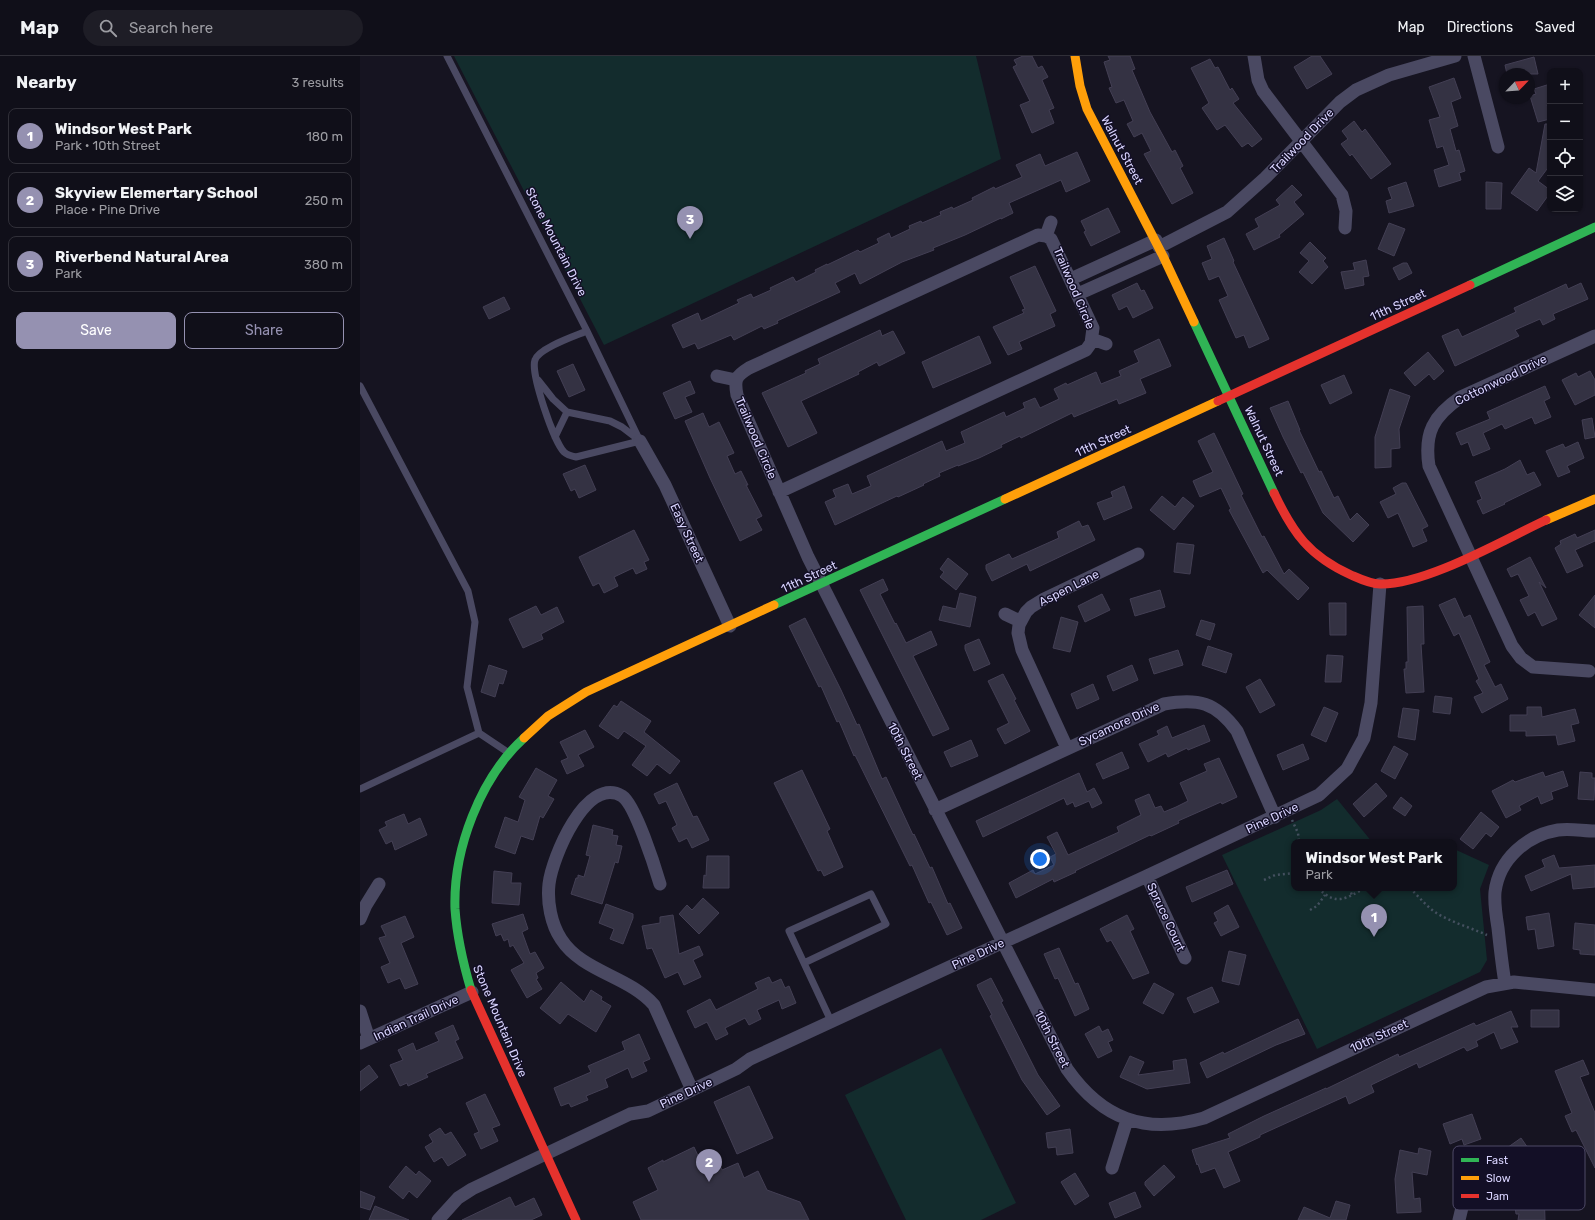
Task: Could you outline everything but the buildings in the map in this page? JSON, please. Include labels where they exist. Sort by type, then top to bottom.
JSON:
[{"type":"street","name":"Walnut Street","points":[[1075,56],[1080,86],[1087,109],[1159,248],[1230,396],[1287,520],[1303,544],[1317,557],[1338,570],[1362,580],[1380,584],[1405,581],[1445,568],[1595,499]]},
{"type":"street","points":[[1254,56],[1258,80],[1263,91],[1302,140],[1342,195],[1346,211],[1344,228]]},
{"type":"street","name":"Trailwood Drive","points":[[1159,248],[1227,212],[1266,178],[1340,102],[1356,90],[1389,75],[1455,56]]},
{"type":"street","points":[[1474,56],[1498,147]]},
{"type":"street","points":[[1046,236],[1051,222]]},
{"type":"street","name":"11th Street","points":[[622,676],[1595,227]]},
{"type":"street","name":"Trailwood Circle","points":[[1038,235],[1046,236],[1054,242],[1093,328],[1092,339],[1086,350],[779,492],[737,395],[736,380],[739,374],[749,368],[1038,235]]},
{"type":"street","points":[[1071,279],[1159,248]]},
{"type":"street","points":[[1078,294],[1159,248]]},
{"type":"street","name":"Cottonwood Drive","points":[[1589,671],[1533,667],[1521,658],[1512,646],[1430,466],[1427,452],[1428,438],[1432,425],[1450,404],[1461,397],[1595,336]]},
{"type":"street","points":[[1092,339],[1106,344]]},
{"type":"street","points":[[717,376],[736,380]]},
{"type":"street","name":"Easy Street","points":[[640,441],[665,485],[730,626]]},
{"type":"street","name":"10th Street","points":[[779,492],[821,584],[1067,1069],[1075,1081],[1097,1102],[1109,1110],[1127,1120],[1148,1125],[1188,1122],[1204,1118],[1486,987],[1514,982],[1595,990]]},
{"type":"street","name":"Aspen Lane","points":[[1020,621],[1026,612],[1044,599],[1138,554]]},
{"type":"street","name":"Pine Drive","points":[[438,1220],[445,1210],[458,1198],[472,1189],[630,1114],[648,1111],[736,1069],[750,1059],[1275,817],[1319,795],[1340,778],[1347,770],[1364,738],[1371,703],[1380,584]]},
{"type":"street","points":[[1005,614],[1020,621],[1018,633],[1022,650],[1067,748]]},
{"type":"street","name":"Stone Mountain Drive","points":[[576,1220],[472,992],[465,971],[458,939],[455,899],[456,881],[463,845],[472,817],[489,782],[510,753],[543,720],[564,705],[586,692],[622,676]]},
{"type":"street","name":"Sycamore Drive","points":[[935,810],[1164,704],[1184,700],[1202,703],[1212,707],[1222,714],[1237,731],[1275,817]]},
{"type":"street","points":[[660,884],[647,843],[625,799],[617,794],[603,794],[596,798],[575,819],[559,848],[549,883],[551,915],[556,931],[570,950],[598,968],[634,987],[646,996],[654,1005],[692,1090]]},
{"type":"street","points":[[1505,983],[1495,906],[1495,892],[1502,871],[1513,853],[1533,838],[1546,833],[1566,830],[1595,832]]},
{"type":"street","name":"Spruce Court","points":[[1147,876],[1185,958]]},
{"type":"street","points":[[360,919],[366,905],[379,884]]},
{"type":"street","name":"Indian Trail Drive","points":[[365,1041],[472,992]]},
{"type":"street","points":[[360,1011],[365,1041]]},
{"type":"street","points":[[1112,1168],[1127,1120]]},
{"type":"street","points":[[1459,1220],[1461,1210]]},
{"type":"lane","name":"Stone Mountain Drive","points":[[448,56],[588,331],[640,441]]},
{"type":"lane","points":[[588,331],[545,350],[538,354],[535,360],[534,367],[536,377],[546,415],[555,437],[564,452],[570,456],[576,457],[640,441]]},
{"type":"lane","points":[[536,377],[553,399],[567,412],[610,421],[622,427],[640,441]]},
{"type":"lane","points":[[360,386],[468,591],[475,622],[467,687],[479,733],[510,753]]},
{"type":"lane","points":[[555,437],[567,412]]},
{"type":"lane","points":[[360,789],[479,733]]},
{"type":"lane","points":[[804,962],[886,924],[871,894],[789,931],[831,1021]]},
{"type":"path","points":[[1288,810],[1298,833],[1299,839]]},
{"type":"path","points":[[1264,880],[1275,875],[1291,873]]},
{"type":"path","points":[[1321,891],[1334,899],[1343,900],[1359,891]]},
{"type":"path","points":[[1350,891],[1352,895]]},
{"type":"path","points":[[1413,891],[1437,913],[1499,942]]},
{"type":"path","points":[[1310,910],[1317,906],[1326,895]]},
{"type":"green space","points":[[454,56],[976,56],[1001,159],[604,345]]},
{"type":"green space","points":[[1337,799],[1370,839],[1291,839],[1291,891],[1457,891],[1457,850],[1489,865],[1480,889],[1487,960],[1480,972],[1317,1049],[1222,855],[1321,810]]},
{"type":"green space","points":[[941,1048],[1016,1203],[981,1220],[906,1220],[845,1095]]},
{"type":"traffic: fast","points":[[1470,285],[1595,227]]},
{"type":"traffic: fast","points":[[1194,322],[1274,493]]},
{"type":"traffic: fast","points":[[774,605],[1005,499]]},
{"type":"traffic: fast","points":[[471,990],[465,970],[457,930],[455,909],[459,863],[464,840],[472,816],[482,794],[494,773],[508,754],[524,738]]},
{"type":"traffic: slow","points":[[1075,56],[1080,86],[1087,109],[1163,256],[1194,322]]},
{"type":"traffic: slow","points":[[1005,499],[1218,401]]},
{"type":"traffic: slow","points":[[1546,520],[1595,499]]},
{"type":"traffic: slow","points":[[524,738],[548,716],[586,692],[774,605]]},
{"type":"traffic: jam","points":[[1218,401],[1470,285]]},
{"type":"traffic: jam","points":[[1274,493],[1296,532],[1313,551],[1336,568],[1361,580],[1376,584],[1399,582],[1441,569],[1464,560],[1546,520]]},
{"type":"traffic: jam","points":[[471,990],[576,1220]]},
{"type":"place","name":"Riverbend Natural Area","points":[[690,239]]},
{"type":"place","name":"Windsor West Park","points":[[1374,937]]},
{"type":"place","name":"Skyview Elemertary School","points":[[709,1182]]}]
